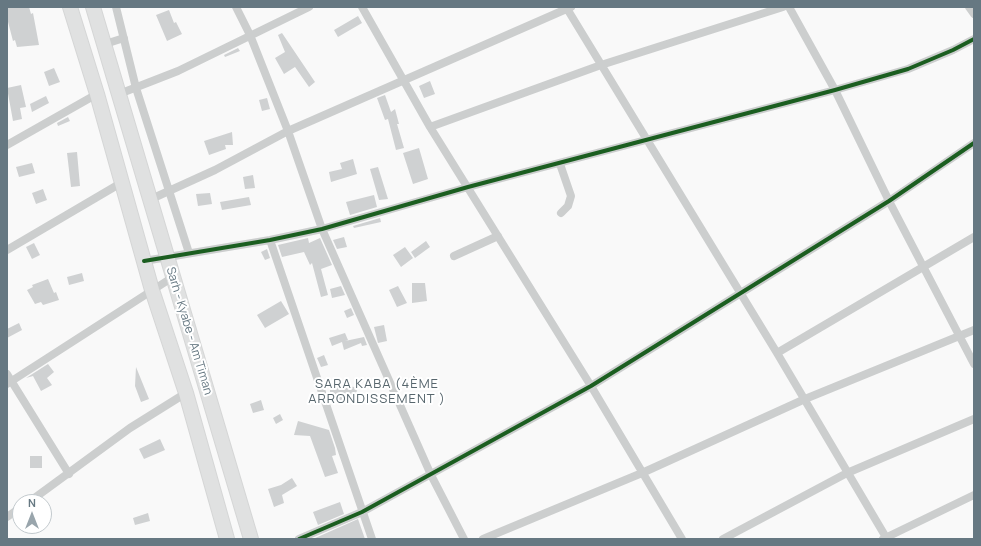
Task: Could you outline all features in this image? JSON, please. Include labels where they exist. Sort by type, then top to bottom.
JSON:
[{"type":"highway","name":"Sarh - Kyabe - Am Timan","points":[[70,7],[97,94],[120,183],[152,290],[186,393],[227,539]]},
{"type":"highway","name":"Sarh - Kyabe - Am Timan","points":[[93,7],[105,44],[149,200],[251,539]]},
{"type":"street","points":[[116,7],[136,88],[168,192],[189,253]]},
{"type":"street","points":[[236,7],[250,35],[288,131],[322,229],[431,475],[464,539]]},
{"type":"street","points":[[119,94],[178,71],[308,7]]},
{"type":"street","points":[[362,7],[430,127],[591,386],[682,539]]},
{"type":"street","points":[[430,127],[601,65],[783,7]]},
{"type":"street","points":[[789,7],[835,90],[889,201],[961,336],[974,364]]},
{"type":"street","points":[[969,7],[974,14]]},
{"type":"street","points":[[149,200],[215,170],[288,131],[568,8],[647,141],[777,353],[886,538],[974,495]]},
{"type":"street","points":[[105,44],[124,38]]},
{"type":"street","points":[[144,262],[270,240],[322,229],[908,69],[953,50],[974,38]]},
{"type":"street","points":[[7,145],[97,94]]},
{"type":"street","points":[[299,539],[362,512],[591,386],[889,201],[974,143]]},
{"type":"street","points":[[560,164],[571,196],[568,206],[562,213]]},
{"type":"street","points":[[7,250],[120,183]]},
{"type":"street","points":[[454,256],[498,236]]},
{"type":"street","points":[[777,353],[974,236]]},
{"type":"street","points":[[270,240],[372,539]]},
{"type":"street","points":[[69,474],[8,380],[173,277]]},
{"type":"street","points":[[483,539],[642,473],[805,400],[974,330]]},
{"type":"street","points":[[40,494],[130,428],[186,393]]},
{"type":"street","points":[[723,539],[847,473],[974,419]]},
{"type":"building","points":[[7,7],[29,7],[31,14],[33,13],[39,45],[17,47],[15,40],[13,41],[7,18]]},
{"type":"building","points":[[169,10],[174,23],[176,22],[182,34],[167,41],[156,15]]},
{"type":"building","points":[[358,16],[362,23],[338,37],[334,30]]},
{"type":"building","points":[[282,33],[315,82],[309,87],[295,67],[284,74],[275,58],[285,52],[278,35]]},
{"type":"building","points":[[238,48],[240,51],[225,57],[224,55]]},
{"type":"building","points":[[54,68],[60,82],[49,86],[44,72]]},
{"type":"building","points":[[430,81],[435,94],[424,98],[419,86]]},
{"type":"building","points":[[21,85],[26,107],[20,108],[22,119],[13,121],[7,88]]},
{"type":"building","points":[[385,95],[391,112],[395,109],[399,124],[397,124],[404,148],[396,150],[388,119],[385,120],[377,98]]},
{"type":"building","points":[[46,96],[49,103],[32,112],[30,104]]},
{"type":"building","points":[[267,98],[270,109],[262,111],[259,100]]},
{"type":"building","points":[[68,117],[70,121],[58,126],[57,123]]},
{"type":"building","points":[[232,132],[233,145],[225,145],[226,149],[209,155],[204,141]]},
{"type":"building","points":[[419,148],[428,179],[413,184],[403,153]]},
{"type":"building","points":[[77,152],[80,186],[71,187],[67,153]]},
{"type":"building","points":[[353,159],[357,174],[331,182],[329,172],[342,169],[340,163]]},
{"type":"building","points":[[32,163],[35,173],[19,177],[16,167]]},
{"type":"building","points":[[378,167],[388,199],[379,200],[370,169]]},
{"type":"building","points":[[253,175],[255,188],[245,189],[243,177]]},
{"type":"building","points":[[43,189],[47,200],[36,204],[32,193]]},
{"type":"building","points":[[210,193],[212,204],[198,206],[196,194]]},
{"type":"building","points":[[374,195],[377,207],[350,215],[346,202]]},
{"type":"building","points":[[249,197],[251,205],[222,210],[220,202]]},
{"type":"building","points":[[380,218],[381,222],[354,228],[353,226]]},
{"type":"building","points":[[344,237],[347,247],[337,249],[333,240]]},
{"type":"building","points":[[308,238],[309,243],[320,238],[332,265],[321,269],[328,295],[321,297],[312,263],[310,265],[304,252],[282,257],[278,245]]},
{"type":"building","points":[[426,241],[430,247],[415,258],[411,252]]},
{"type":"building","points":[[34,243],[40,255],[32,259],[26,247]]},
{"type":"building","points":[[405,247],[413,258],[401,267],[393,255]]},
{"type":"building","points":[[267,249],[270,258],[265,260],[261,252]]},
{"type":"building","points":[[82,273],[84,281],[69,285],[67,277]]},
{"type":"building","points":[[48,279],[59,300],[43,305],[41,302],[35,304],[27,290],[33,287],[32,285]]},
{"type":"building","points":[[412,283],[425,283],[427,301],[412,303]]},
{"type":"building","points":[[341,286],[345,295],[332,298],[330,289]]},
{"type":"building","points":[[398,286],[407,303],[397,307],[389,290]]},
{"type":"building","points":[[281,301],[289,314],[265,328],[257,315]]},
{"type":"building","points":[[351,308],[354,315],[347,318],[344,311]]},
{"type":"building","points":[[19,323],[22,330],[7,338],[7,329]]},
{"type":"building","points":[[384,325],[387,341],[378,343],[374,327]]},
{"type":"building","points":[[345,333],[348,340],[345,341],[364,337],[367,345],[362,346],[361,343],[344,350],[342,342],[332,346],[329,338]]},
{"type":"building","points":[[324,355],[328,365],[321,367],[317,358]]},
{"type":"building","points":[[48,364],[54,372],[47,378],[52,385],[41,391],[33,376],[26,378]]},
{"type":"building","points":[[136,367],[149,399],[141,402],[135,386]]},
{"type":"building","points":[[330,386],[357,387],[356,401],[330,400]]},
{"type":"building","points":[[261,400],[264,410],[253,413],[250,404]]},
{"type":"building","points":[[280,414],[283,420],[276,424],[273,418]]},
{"type":"building","points":[[298,421],[329,430],[336,455],[332,456],[338,473],[325,477],[310,436],[294,435]]},
{"type":"building","points":[[160,439],[165,450],[144,459],[139,449]]},
{"type":"building","points":[[30,456],[42,456],[42,468],[30,468]]},
{"type":"building","points":[[292,478],[297,486],[282,495],[284,503],[274,507],[268,489],[281,485]]},
{"type":"building","points":[[340,502],[344,514],[318,525],[313,512]]},
{"type":"building","points":[[148,513],[150,521],[135,525],[133,518]]},
{"type":"building","points":[[358,519],[365,539],[313,539]]},
{"type":"cycle path","points":[[144,261],[270,240],[322,229],[468,187],[835,90],[908,69],[953,50],[974,39]]},
{"type":"cycle path","points":[[299,539],[362,512],[591,386],[889,201],[974,143]]},
{"type":"district","name":"SARA KABA (4ÈME ARRONDISSEMENT )","points":[[377,392]]}]
